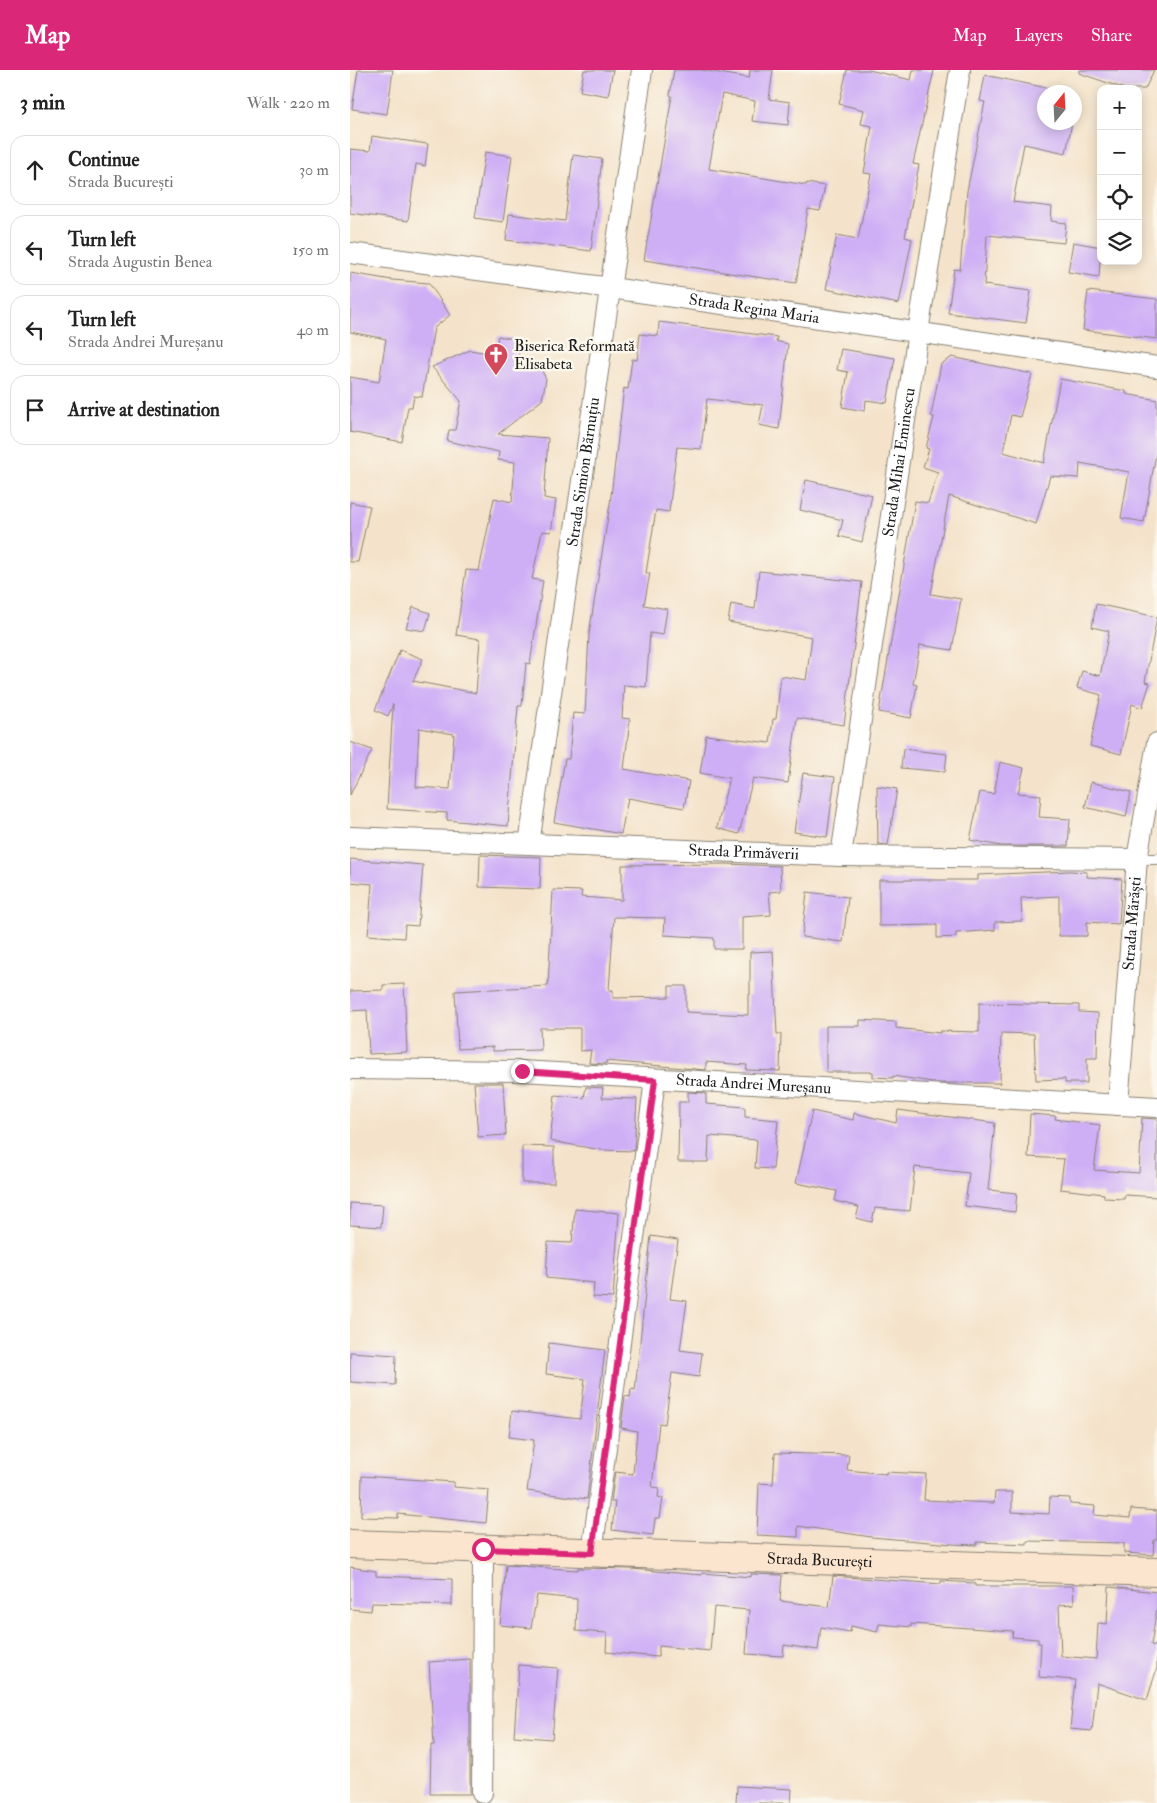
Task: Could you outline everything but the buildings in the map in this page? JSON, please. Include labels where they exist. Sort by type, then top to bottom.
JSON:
[{"type":"main road","name":"Strada București","points":[[350,1544],[1157,1572]]},
{"type":"street","name":"Strada Simion Bărnuțiu","points":[[529,844],[642,70]]},
{"type":"street","name":"Strada Mihai Eminescu","points":[[840,856],[918,332],[960,70]]},
{"type":"street","name":"Strada Regina Maria","points":[[350,253],[611,288],[1157,367]]},
{"type":"street","name":"Strada Mărăști","points":[[1118,1105],[1147,859],[1157,743]]},
{"type":"street","name":"Strada Primăverii","points":[[350,837],[840,856],[1147,859]]},
{"type":"street","name":"Strada Andrei Mureșanu","points":[[350,1069],[522,1071],[1157,1107]]},
{"type":"street","points":[[592,1553],[655,1080]]},
{"type":"street","points":[[482,1793],[483,1549]]},
{"type":"place","name":"Biserica Reformată Elisabeta","points":[[496,376]]},
{"type":"route","points":[[483,1549],[592,1553],[655,1080],[522,1071]]}]
